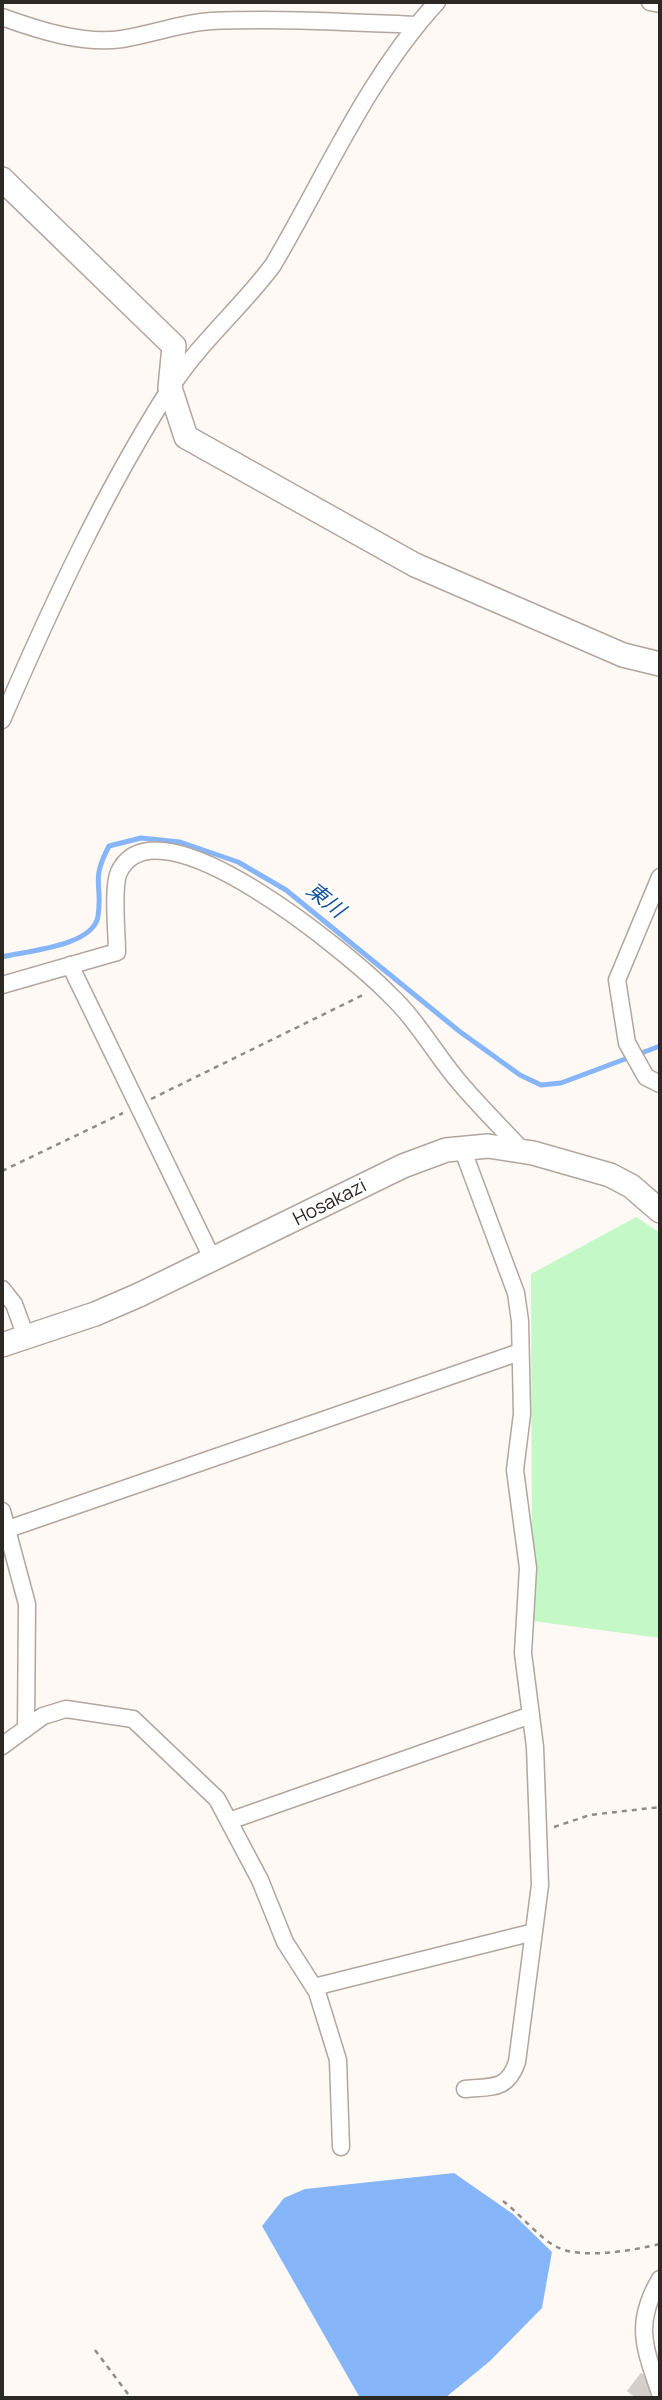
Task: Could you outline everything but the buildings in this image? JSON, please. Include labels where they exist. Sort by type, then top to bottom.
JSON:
[{"type":"street","points":[[2,720],[95,522],[170,388],[201,343],[259,284],[273,265],[351,124],[415,25],[437,2]]},
{"type":"street","points":[[650,2],[660,4]]},
{"type":"street","points":[[2,18],[76,37],[118,40],[189,23],[216,21],[313,20],[415,25]]},
{"type":"street","points":[[2,179],[174,346],[170,388],[186,437],[415,565],[623,655],[660,664]]},
{"type":"street","points":[[2,985],[117,952],[118,874],[128,859],[150,848],[194,859],[252,886],[311,929],[381,986],[431,1044],[456,1078],[524,1152]]},
{"type":"street","points":[[660,877],[617,980],[627,1043],[638,1067],[646,1077],[660,1084]]},
{"type":"street","points":[[70,965],[213,1260]]},
{"type":"street","name":"Hosakazi","points":[[2,1345],[95,1314],[213,1260],[403,1166],[446,1150],[488,1146],[524,1152],[610,1175],[631,1186],[660,1211]]},
{"type":"street","points":[[462,1148],[516,1293],[522,1414],[515,1470],[528,1568],[523,1653],[531,1715],[540,1885],[517,2062],[512,2077],[501,2085],[466,2089]]},
{"type":"street","points":[[2,1289],[14,1304],[26,1337]]},
{"type":"street","points":[[8,1529],[520,1352]]},
{"type":"street","points":[[2,1511],[27,1604],[26,1728]]},
{"type":"street","points":[[2,1746],[43,1716],[66,1709],[133,1719],[217,1799],[260,1880],[285,1942],[314,1987],[338,2060],[341,2147]]},
{"type":"street","points":[[229,1821],[531,1715]]},
{"type":"street","points":[[314,1987],[534,1932]]},
{"type":"street","points":[[660,2279],[646,2302],[642,2328],[646,2352],[660,2393]]},
{"type":"path","points":[[2,1171],[381,986]]},
{"type":"path","points":[[538,1833],[590,1815],[660,1807]]},
{"type":"path","points":[[503,2201],[557,2247],[575,2252],[607,2252],[660,2244]]},
{"type":"path","points":[[95,2350],[131,2398]]},
{"type":"green space","points":[[636,1217],[660,1233],[660,1638],[532,1621],[531,1274]]},
{"type":"water","points":[[454,2173],[513,2214],[552,2252],[542,2308],[490,2361],[445,2398],[360,2398],[262,2226],[284,2198],[305,2189]]},
{"type":"waterway","name":"東川","points":[[2,957],[72,941],[94,926],[99,905],[98,875],[109,846],[141,838],[180,842],[238,862],[286,890],[459,1031],[520,1075],[541,1085],[561,1083],[660,1046]]},
{"type":"tunnel","points":[[636,2398],[660,2367]]}]
